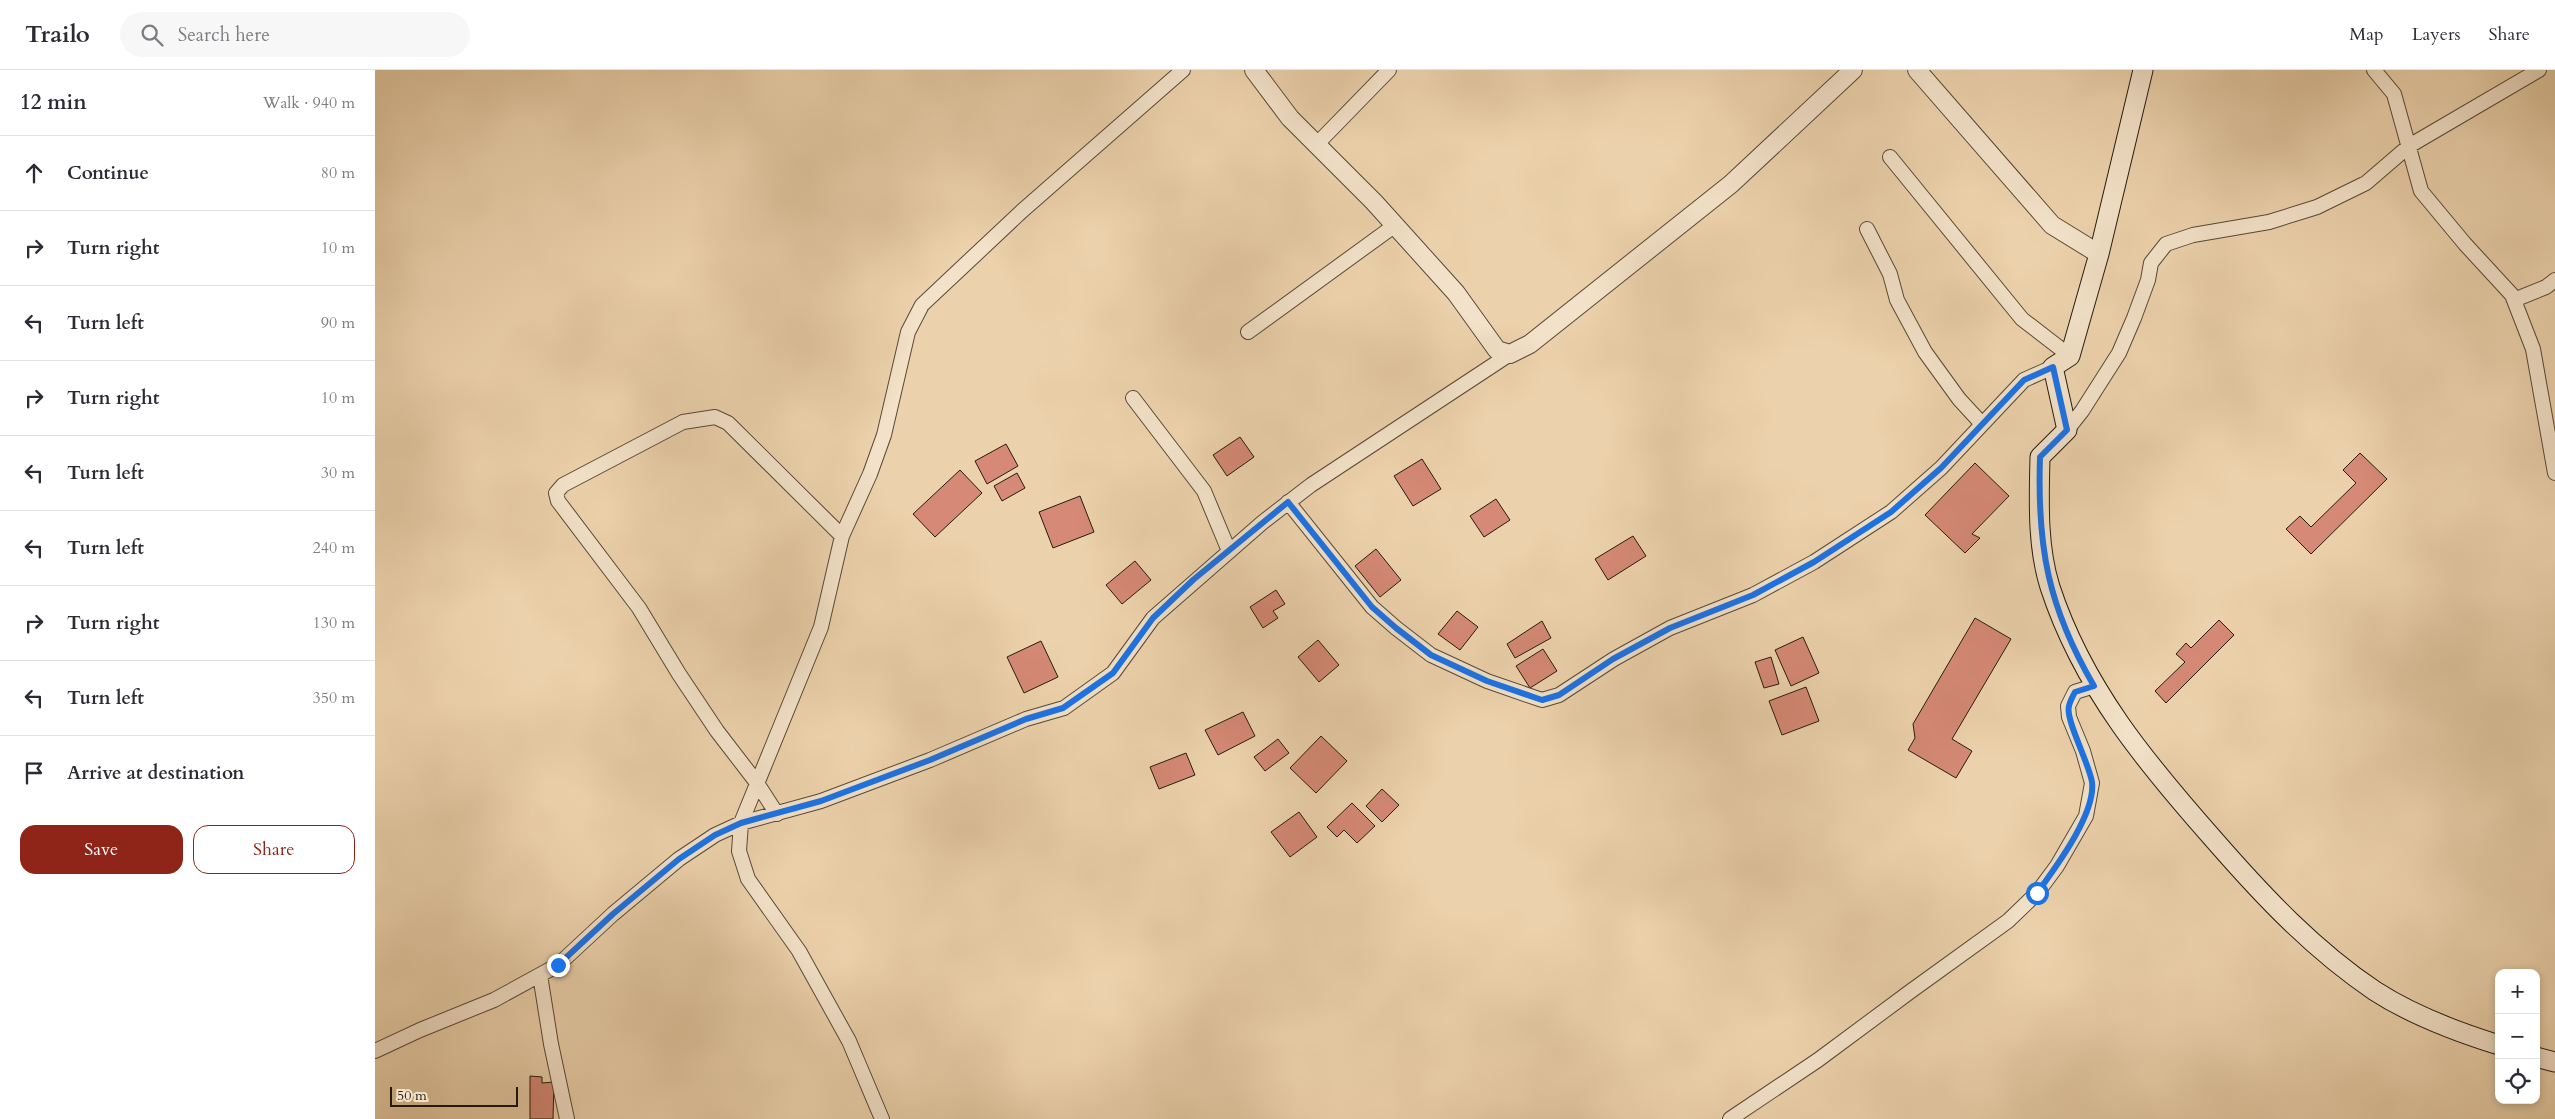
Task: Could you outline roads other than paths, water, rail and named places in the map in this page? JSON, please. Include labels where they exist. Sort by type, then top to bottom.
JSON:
[{"type":"main road","points":[[2143,70],[2099,254],[2070,356],[2053,367],[2067,430],[2040,457],[2039,504],[2042,541],[2049,585],[2066,631],[2094,686],[2141,753],[2271,905],[2335,961],[2376,992],[2422,1017],[2495,1044]]},
{"type":"main road","points":[[2540,1058],[2555,1062]]},
{"type":"street","points":[[882,1119],[849,1041],[799,951],[748,879],[739,851],[741,823],[821,627],[842,536],[870,474],[884,435],[907,332],[922,305],[1022,211],[1183,70]]},
{"type":"street","points":[[1255,70],[1290,118],[1456,292],[1497,350],[1510,354]]},
{"type":"street","points":[[1316,144],[1389,70]]},
{"type":"street","points":[[375,1051],[420,1030],[494,1000],[558,965],[613,914],[679,859],[715,835],[741,823],[821,801],[930,760],[1026,719],[1063,708],[1113,673],[1153,618],[1288,502],[1510,354],[1530,344],[1731,184],[1853,70]]},
{"type":"street","points":[[1917,70],[2052,225],[2099,254]]},
{"type":"street","points":[[2374,70],[2394,94],[2421,191],[2465,244],[2513,295],[2533,349],[2555,473]]},
{"type":"street","points":[[2067,430],[2083,411],[2119,353],[2148,280],[2151,263],[2166,244],[2193,235],[2269,222],[2317,207],[2366,183],[2409,146],[2539,70]]},
{"type":"street","points":[[1890,158],[2022,319],[2070,356]]},
{"type":"street","points":[[1248,332],[1395,226]]},
{"type":"street","points":[[1867,230],[1889,274],[1897,300],[1925,352],[1959,399],[1982,424]]},
{"type":"street","points":[[2515,300],[2546,287],[2555,280]]},
{"type":"street","points":[[1288,502],[1372,607],[1396,628],[1431,655],[1487,681],[1542,700],[1559,695],[1613,659],[1670,628],[1753,595],[1814,562],[1891,512],[1941,468],[2024,380],[2053,367]]},
{"type":"street","points":[[1133,398],[1203,491],[1229,551]]},
{"type":"street","points":[[777,814],[757,783],[717,731],[679,674],[639,608],[558,501],[556,493],[563,485],[683,422],[715,417],[728,423],[842,536]]},
{"type":"street","points":[[1730,1119],[1818,1060],[1896,1003],[2007,920],[2037,893],[2057,866],[2085,816],[2092,783],[2083,751],[2069,716],[2068,706],[2075,692],[2094,686]]},
{"type":"street","points":[[540,975],[551,1044],[567,1119]]}]
